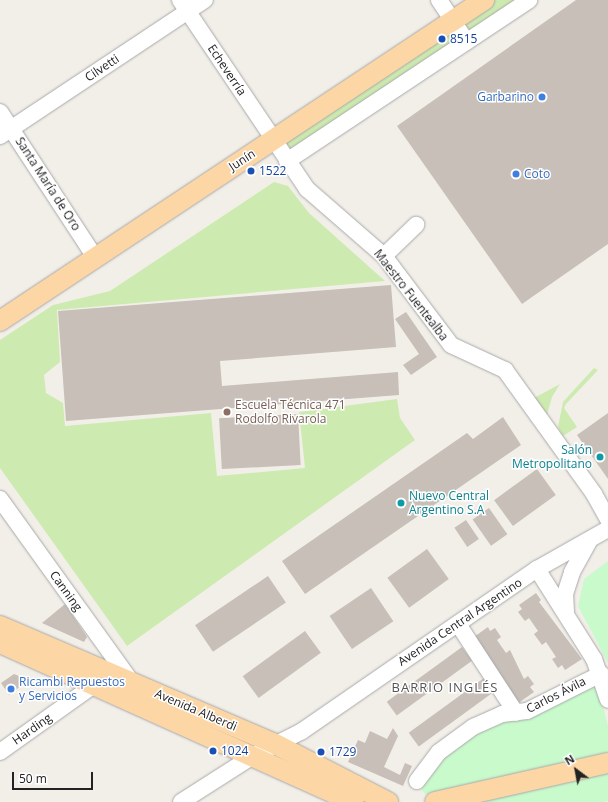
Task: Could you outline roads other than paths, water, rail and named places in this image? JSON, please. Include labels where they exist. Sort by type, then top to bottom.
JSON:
[{"type":"main road","name":"Junín","points":[[0,320],[484,0]]},
{"type":"main road","name":"Avenida Alberdi","points":[[0,639],[104,671],[277,745],[388,802]]},
{"type":"main road","name":"Avenida Alberdi","points":[[104,671],[252,756],[354,802]]},
{"type":"main road","points":[[435,802],[608,763]]},
{"type":"street","name":"Cilvetti","points":[[5,132],[184,6],[205,0]]},
{"type":"street","points":[[439,0],[467,42]]},
{"type":"street","points":[[287,161],[529,0]]},
{"type":"street","name":"Echeverría","points":[[184,6],[273,140]]},
{"type":"street","name":"Santa María de Oro","points":[[0,112],[5,132],[96,257]]},
{"type":"street","name":"Maestro Fuentealba","points":[[273,140],[307,189],[384,256],[451,345],[505,370],[594,494],[608,520]]},
{"type":"street","points":[[384,256],[416,225]]},
{"type":"street","name":"Canning","points":[[0,499],[104,671]]},
{"type":"street","name":"Avenida Central Argentino","points":[[181,802],[252,756],[277,745],[458,624],[537,569],[608,529]]},
{"type":"street","points":[[566,613],[565,594],[572,572],[590,540]]},
{"type":"street","points":[[537,569],[566,613],[601,674],[608,700]]},
{"type":"street","points":[[458,624],[516,713]]},
{"type":"street","name":"Harding","points":[[0,752],[104,671]]},
{"type":"street","name":"Carlos Ávila","points":[[417,781],[425,767],[455,739],[487,720],[516,713],[601,674]]},
{"type":"place","name":"8515","points":[[442,39]]},
{"type":"place","name":"Garbarino","points":[[542,97]]},
{"type":"place","name":"1522","points":[[251,171]]},
{"type":"place","name":"Coto","points":[[516,174]]},
{"type":"place","name":"Escuela Técnica 471 Rodolfo Rivarola","points":[[227,412]]},
{"type":"place","name":"Salón Metropolitano","points":[[600,457]]},
{"type":"place","name":"Nuevo Central Argentino S.A","points":[[401,503]]},
{"type":"place","name":"Ricambi Repuestos y Servicios","points":[[11,689]]},
{"type":"place","name":"1024","points":[[213,751]]},
{"type":"place","name":"1729","points":[[321,752]]},
{"type":"district","name":"BARRIO INGLÉS","points":[[445,687]]}]
